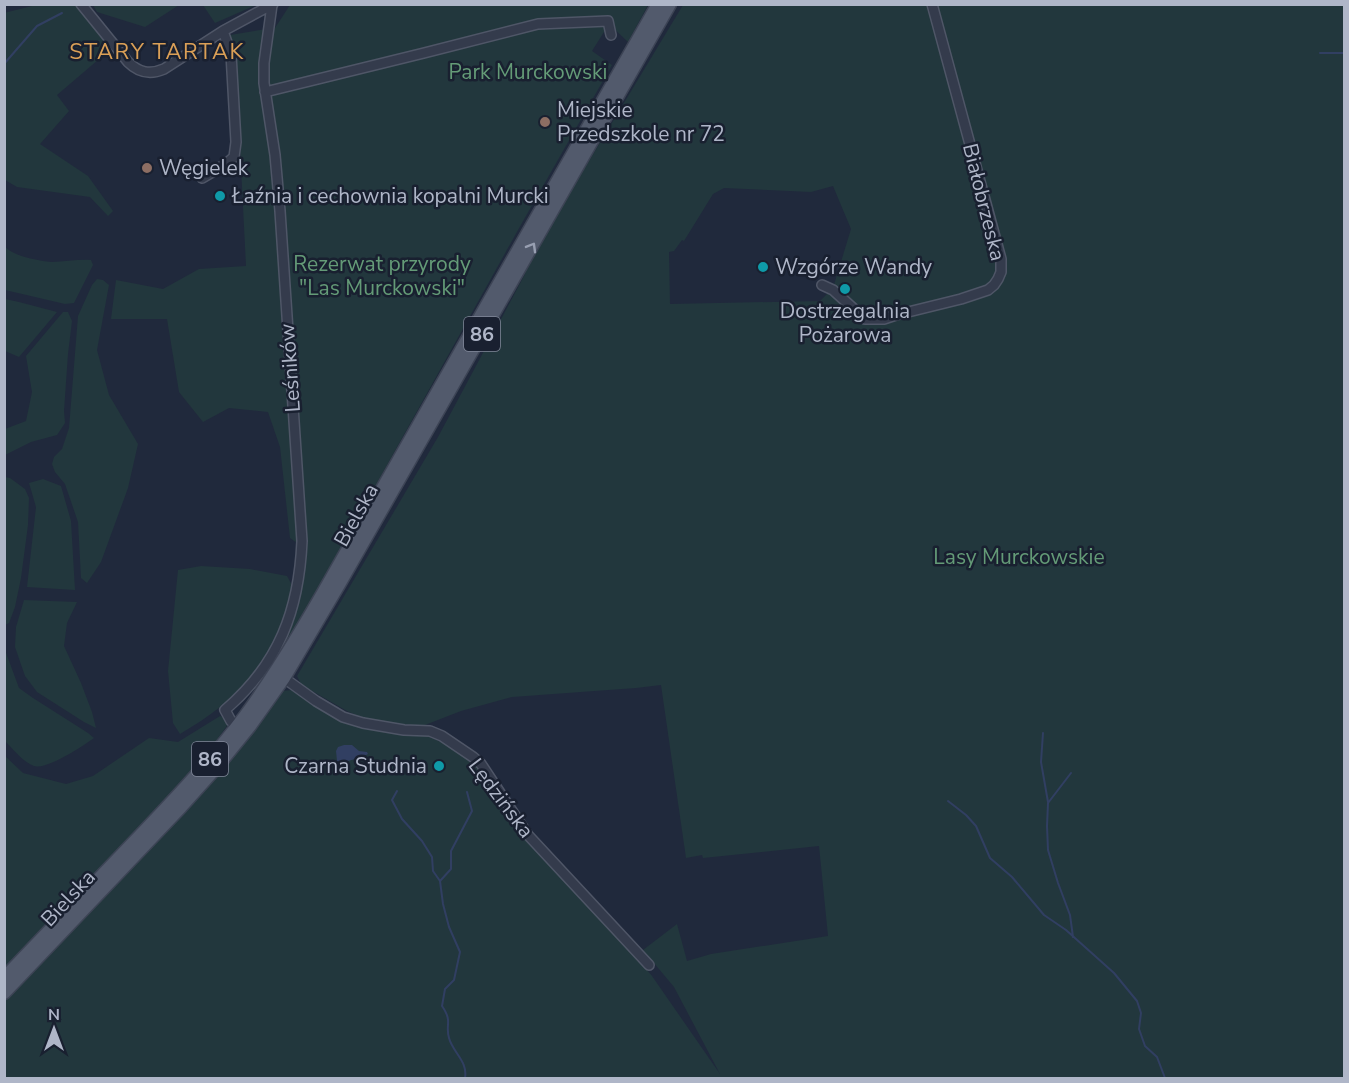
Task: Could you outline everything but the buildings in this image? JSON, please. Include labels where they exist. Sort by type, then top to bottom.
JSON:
[{"type":"main road","name":"Bielska","points":[[4,978],[174,800],[237,726],[266,686],[303,628],[658,4]]},
{"type":"main road","name":"Bielska","points":[[4,993],[209,776],[250,726],[284,678],[330,602],[670,4]]},
{"type":"street","points":[[81,4],[128,62],[136,70],[148,73],[164,69],[223,31],[273,5]]},
{"type":"street","name":"Białobrzeska","points":[[822,285],[833,290],[865,319],[884,319],[988,290],[994,285],[1001,272],[1001,259],[932,4]]},
{"type":"street","name":"Leśników","points":[[237,726],[225,710],[244,692],[259,673],[284,633],[297,591],[302,541],[279,201],[264,63],[273,5]]},
{"type":"street","points":[[266,92],[538,24],[608,21],[611,35]]},
{"type":"street","points":[[202,178],[234,157],[236,142],[231,54],[223,31]]},
{"type":"street","name":"Lędzińska","points":[[284,678],[343,717],[404,730],[430,731],[442,736],[473,757],[481,764],[528,835],[649,965]]},
{"type":"green space","points":[[36,5],[75,5],[112,48],[57,95],[69,111],[40,144],[88,176],[113,211],[108,216],[90,197],[17,187],[5,180],[4,13]]},
{"type":"green space","points":[[93,5],[179,5],[145,27],[97,12]]},
{"type":"green space","points":[[203,5],[256,5],[215,23]]},
{"type":"green space","points":[[290,5],[648,5],[628,42],[609,24],[592,51],[612,65],[294,632],[281,652],[274,642],[257,671],[231,698],[180,734],[173,723],[168,671],[178,570],[201,566],[250,569],[287,576],[293,587],[297,543],[290,538],[280,447],[268,412],[229,408],[203,422],[179,392],[167,319],[111,319],[116,280],[163,289],[199,269],[246,266],[237,88],[230,35],[266,29],[273,31]]},
{"type":"green space","name":"Lasy Murckowskie","points":[[683,5],[1344,5],[1344,1078],[5,1078],[4,1001],[184,812],[283,691],[291,690],[348,723],[423,734],[445,744],[477,765],[652,976],[720,1074],[674,987],[643,950],[677,924],[687,961],[711,954],[828,936],[819,846],[686,858],[661,685],[512,697],[461,711],[425,725],[406,727],[373,721],[347,711],[301,684],[297,676],[438,437],[524,276],[531,257]],"holes":[[[833,186],[851,229],[833,288],[820,301],[670,304],[669,252],[674,251],[682,240],[684,241],[713,194],[724,188],[811,192]]]},
{"type":"green space","points":[[4,245],[12,252],[33,259],[52,262],[91,260],[93,265],[74,303],[65,304],[5,290]]},
{"type":"green space","points":[[97,279],[109,285],[97,350],[109,395],[138,444],[128,488],[101,562],[87,583],[81,578],[78,522],[65,484],[55,472],[52,464],[54,457],[62,449],[69,428],[78,316]]},
{"type":"green space","points":[[5,299],[57,312],[19,357],[5,351]]},
{"type":"green space","points":[[63,312],[68,312],[72,321],[64,411],[65,423],[57,435],[31,442],[5,455],[5,429],[26,421],[32,392],[26,356]]},
{"type":"green space","points":[[5,477],[25,489],[29,498],[21,578],[15,607],[9,623],[5,625]]},
{"type":"green space","points":[[43,479],[61,486],[71,521],[75,590],[27,587],[36,507],[29,483]]},
{"type":"green space","points":[[24,600],[77,602],[67,623],[64,646],[81,683],[96,728],[37,692],[25,676],[15,647],[16,627]]},
{"type":"green space","points":[[5,650],[19,688],[94,738],[65,756],[40,766],[30,764],[18,755],[5,741]]},
{"type":"green space","points":[[220,716],[229,723],[203,759],[5,969],[4,755],[23,773],[66,784],[93,776],[149,738],[178,742]]},
{"type":"water","points":[[352,745],[368,754],[341,763],[337,761],[336,751],[338,747]]},
{"type":"waterway","points":[[4,64],[37,26],[62,13]]},
{"type":"waterway","points":[[1320,53],[1344,53]]},
{"type":"waterway","points":[[1043,733],[1041,762],[1048,802]]},
{"type":"waterway","points":[[1071,773],[1048,803],[1047,826],[1048,850],[1070,915],[1073,937]]},
{"type":"waterway","points":[[397,791],[392,800],[402,819],[422,841],[432,857],[433,871],[440,881],[449,927],[460,952],[454,980],[445,989],[442,1006],[448,1019],[449,1038],[462,1062],[465,1078]]},
{"type":"waterway","points":[[440,881],[451,869],[451,851],[472,811],[467,792]]},
{"type":"waterway","points":[[948,801],[976,826],[990,858],[1012,877],[1044,915],[1066,930],[1114,973],[1137,1001],[1141,1013],[1139,1029],[1145,1046],[1157,1057],[1165,1078]]},
{"type":"place","name":"Miejskie Przedszkole nr 72","points":[[545,122]]},
{"type":"place","name":"Węgielek","points":[[147,168]]},
{"type":"place","name":"Łaźnia i cechownia kopalni Murcki","points":[[220,196]]},
{"type":"place","name":"Wzgórze Wandy","points":[[763,267]]},
{"type":"place","name":"Dostrzegalnia Pożarowa","points":[[845,289]]},
{"type":"place","name":"Czarna Studnia","points":[[439,766]]},
{"type":"district","name":"STARY TARTAK","points":[[157,52]]},
{"type":"park label","name":"Park Murckowski","points":[[528,72]]},
{"type":"park label","name":"Rezerwat przyrody \"Las Murckowski\"","points":[[382,276]]}]
